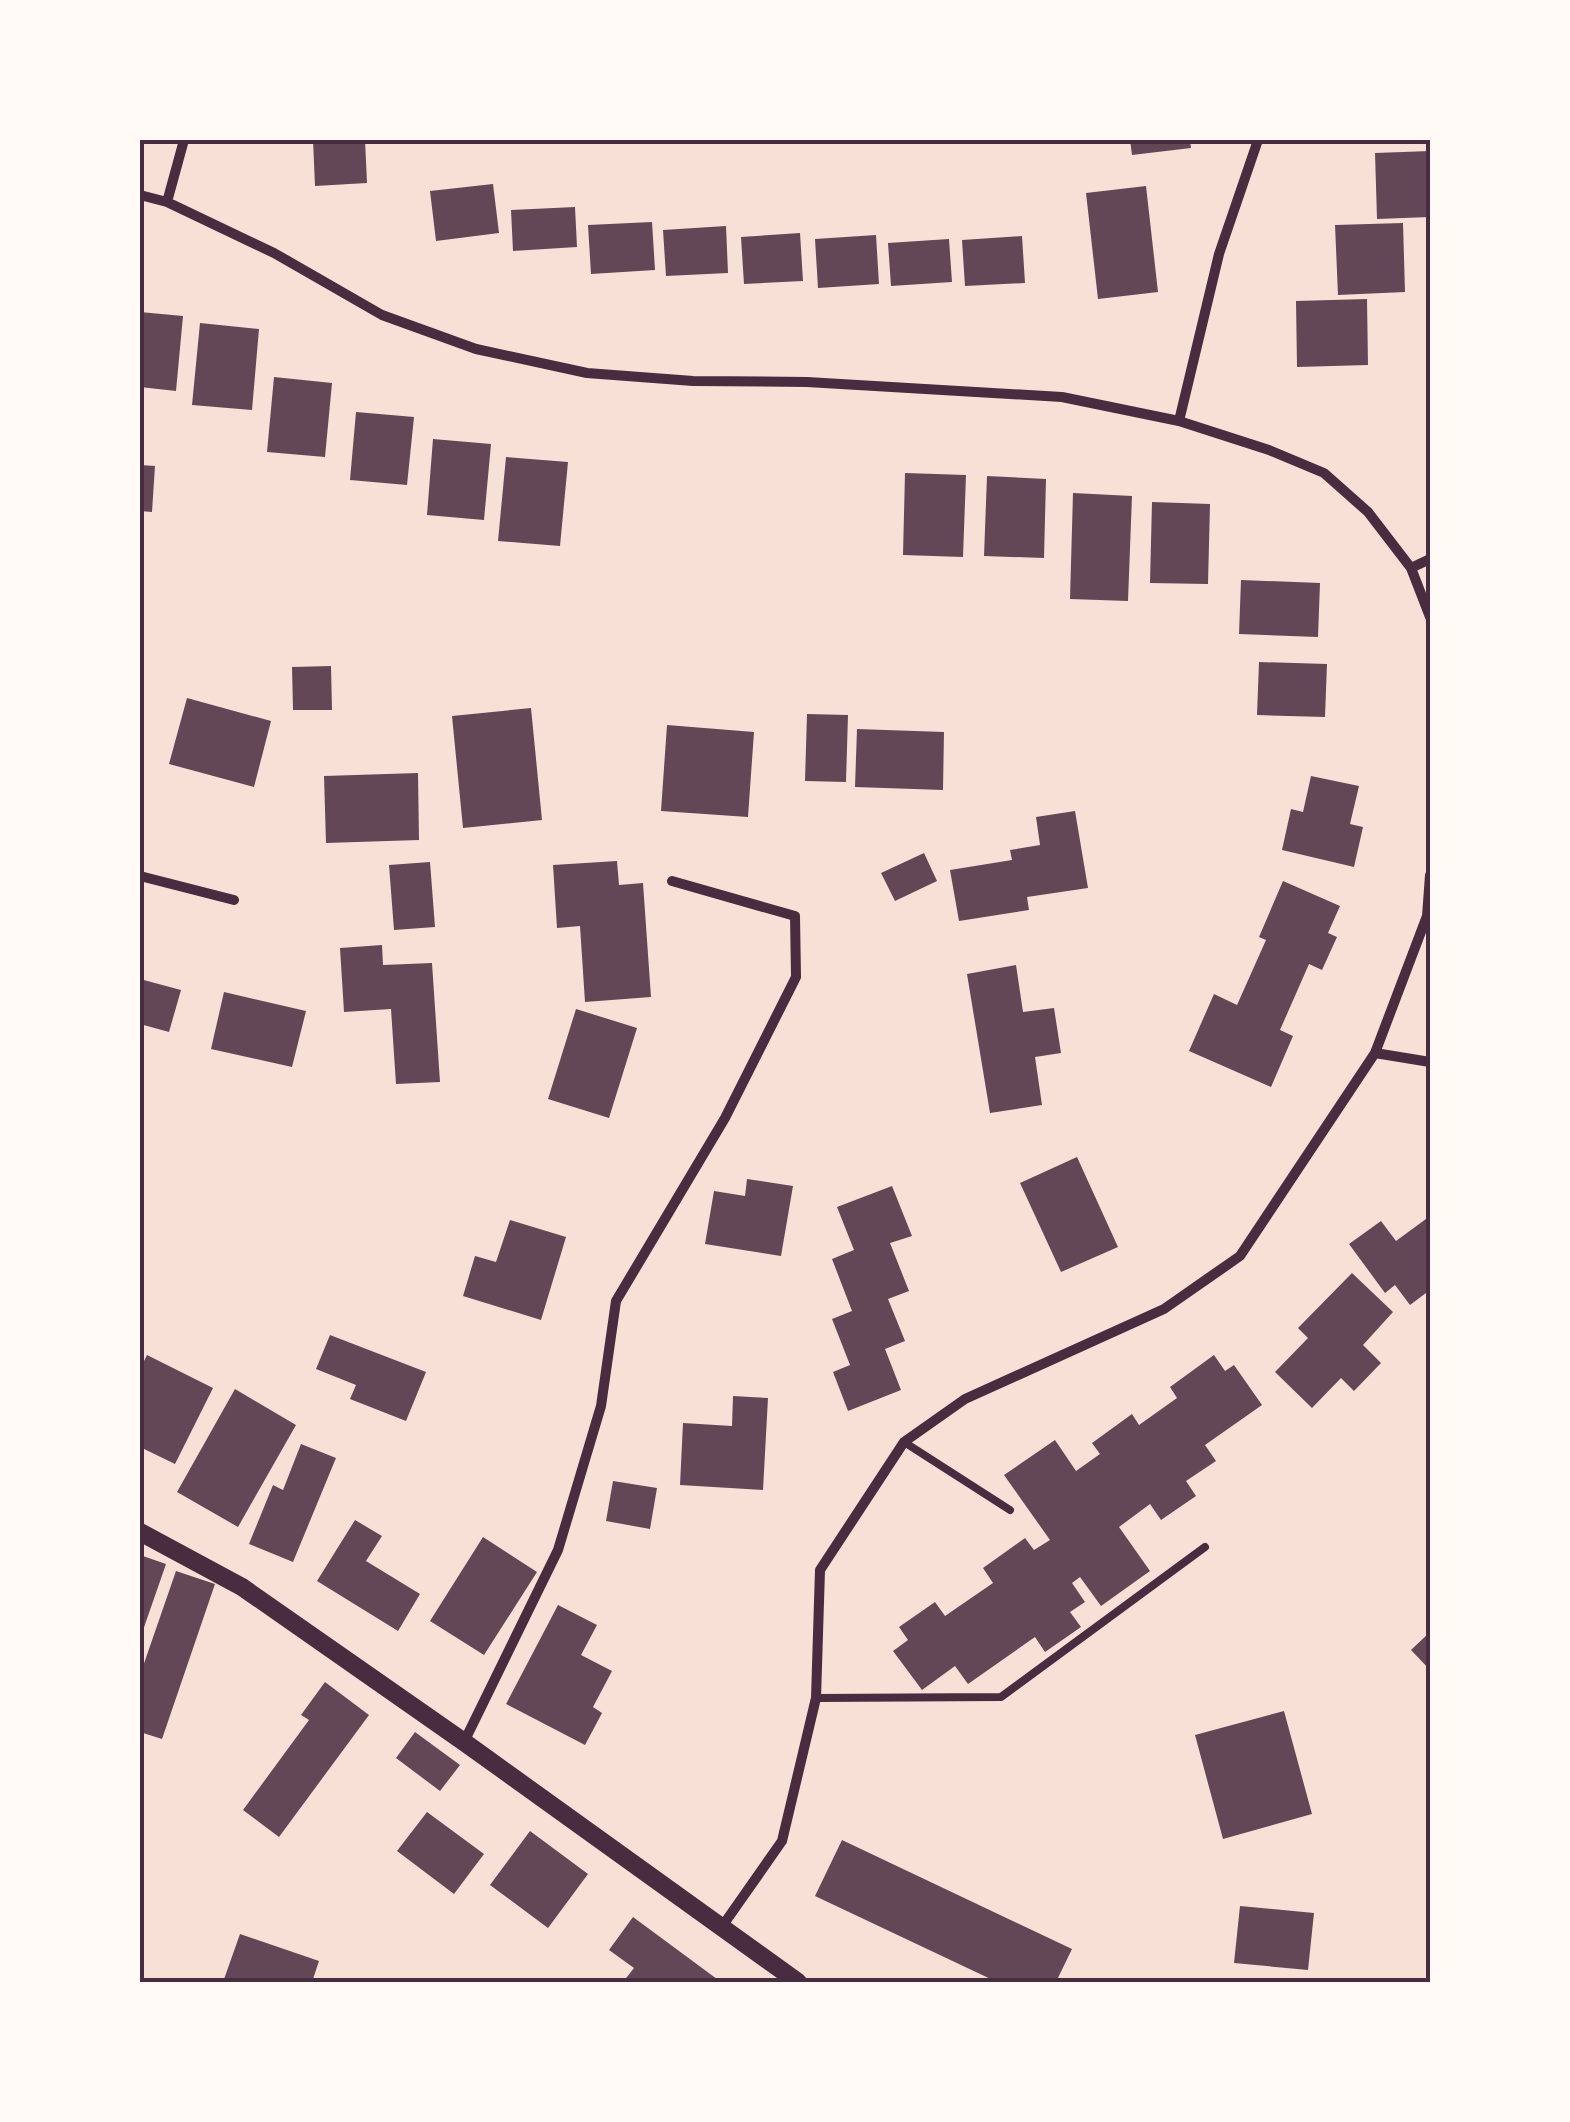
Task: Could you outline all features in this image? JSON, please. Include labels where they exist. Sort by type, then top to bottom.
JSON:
[{"type":"street","points":[[166,202],[184,140]]},
{"type":"street","points":[[1179,421],[1219,254],[1258,140]]},
{"type":"street","points":[[140,196],[166,202],[274,253],[382,315],[476,349],[587,373],[1062,398],[1179,421],[1268,450],[1324,473],[1368,512],[1411,568],[1430,617]]},
{"type":"street","points":[[1411,568],[1430,558]]},
{"type":"street","points":[[721,1928],[782,1841],[816,1698],[820,1570],[904,1442],[965,1399],[1164,1309],[1240,1256],[1375,1053],[1428,917],[1430,875]]},
{"type":"street","points":[[140,876],[234,900]]},
{"type":"street","points":[[464,1742],[558,1550],[601,1406],[616,1301],[725,1118],[796,977],[795,916],[672,881]]},
{"type":"street","points":[[1375,1053],[1430,1062]]},
{"type":"street","points":[[140,1532],[242,1588],[798,1982]]},
{"type":"lane","points":[[904,1442],[1010,1510]]},
{"type":"lane","points":[[816,1698],[1001,1698],[1205,1547]]},
{"type":"building","points":[[313,140],[365,140],[367,183],[315,186]]},
{"type":"building","points":[[1130,140],[1190,140],[1191,148],[1132,155]]},
{"type":"building","points":[[1430,151],[1430,217],[1377,219],[1375,153]]},
{"type":"building","points":[[493,184],[499,233],[436,241],[430,191]]},
{"type":"building","points":[[1146,186],[1158,292],[1098,299],[1086,193]]},
{"type":"building","points":[[575,207],[577,247],[513,251],[511,210]]},
{"type":"building","points":[[652,222],[655,270],[591,274],[588,225]]},
{"type":"building","points":[[1403,223],[1405,292],[1338,295],[1335,225]]},
{"type":"building","points":[[726,226],[728,273],[666,276],[663,230]]},
{"type":"building","points":[[800,233],[803,281],[744,284],[741,237]]},
{"type":"building","points":[[876,235],[879,284],[818,288],[815,239]]},
{"type":"building","points":[[1022,236],[1025,283],[965,286],[962,240]]},
{"type":"building","points":[[949,239],[952,282],[891,286],[888,243]]},
{"type":"building","points":[[1367,299],[1368,365],[1297,367],[1296,301]]},
{"type":"building","points":[[140,312],[183,316],[176,391],[140,387]]},
{"type":"building","points":[[200,323],[259,329],[252,410],[192,405]]},
{"type":"building","points":[[274,377],[332,383],[325,457],[267,452]]},
{"type":"building","points":[[356,412],[414,417],[407,485],[350,480]]},
{"type":"building","points":[[433,439],[491,444],[484,520],[427,515]]},
{"type":"building","points":[[506,457],[568,462],[560,546],[498,541]]},
{"type":"building","points":[[140,465],[155,466],[152,512],[140,511]]},
{"type":"building","points":[[905,473],[966,475],[963,557],[903,555]]},
{"type":"building","points":[[987,476],[1046,479],[1044,558],[984,556]]},
{"type":"building","points":[[1073,493],[1132,496],[1128,601],[1070,599]]},
{"type":"building","points":[[1152,502],[1210,504],[1208,584],[1150,583]]},
{"type":"building","points":[[1241,580],[1320,583],[1318,637],[1239,634]]},
{"type":"building","points":[[1259,662],[1327,664],[1325,717],[1257,715]]},
{"type":"building","points":[[331,666],[332,710],[293,710],[292,667]]},
{"type":"building","points":[[187,698],[271,721],[254,787],[169,764]]},
{"type":"building","points":[[531,708],[542,820],[463,828],[452,716]]},
{"type":"building","points":[[807,714],[848,715],[846,782],[805,781]]},
{"type":"building","points":[[667,725],[754,732],[748,817],[661,811]]},
{"type":"building","points":[[857,729],[944,732],[943,790],[855,787]]},
{"type":"building","points":[[418,773],[419,840],[326,843],[324,776]]},
{"type":"building","points":[[1311,776],[1359,786],[1350,824],[1363,827],[1354,867],[1282,850],[1291,809],[1303,812]]},
{"type":"building","points":[[1075,811],[1088,888],[1027,897],[1029,910],[959,921],[950,870],[1012,860],[1010,850],[1040,845],[1036,817]]},
{"type":"building","points":[[924,853],[937,881],[895,901],[881,873]]},
{"type":"building","points":[[617,861],[619,885],[643,883],[651,997],[585,1002],[580,926],[557,928],[553,865]]},
{"type":"building","points":[[430,862],[435,927],[394,930],[389,865]]},
{"type":"building","points":[[1283,881],[1340,906],[1328,933],[1337,937],[1322,970],[1309,964],[1280,1030],[1293,1036],[1271,1087],[1189,1051],[1214,994],[1237,1005],[1266,940],[1259,937]]},
{"type":"building","points":[[382,945],[383,965],[432,963],[440,1082],[396,1084],[391,1009],[344,1012],[340,948]]},
{"type":"building","points":[[1016,965],[1023,1012],[1054,1008],[1061,1053],[1035,1057],[1042,1105],[990,1113],[967,974]]},
{"type":"building","points":[[140,979],[181,990],[169,1032],[140,1024]]},
{"type":"building","points":[[224,992],[306,1011],[292,1067],[211,1049]]},
{"type":"building","points":[[576,1009],[637,1028],[609,1118],[548,1099]]},
{"type":"building","points":[[1077,1157],[1118,1247],[1061,1272],[1020,1183]]},
{"type":"building","points":[[747,1179],[793,1186],[781,1256],[705,1244],[714,1191],[745,1196]]},
{"type":"building","points":[[892,1186],[912,1236],[890,1243],[909,1291],[888,1299],[905,1341],[885,1349],[901,1390],[848,1411],[833,1372],[850,1365],[832,1319],[852,1311],[832,1259],[854,1250],[837,1207]]},
{"type":"building","points":[[1430,1216],[1430,1261],[1426,1265],[1430,1271],[1430,1290],[1410,1305],[1395,1285],[1385,1293],[1349,1244],[1381,1221],[1396,1241]]},
{"type":"building","points":[[510,1220],[566,1237],[541,1320],[463,1296],[475,1256],[496,1262]]},
{"type":"building","points":[[1352,1273],[1393,1312],[1363,1345],[1381,1363],[1354,1391],[1341,1378],[1312,1408],[1275,1372],[1308,1338],[1298,1328]]},
{"type":"building","points":[[330,1335],[426,1372],[406,1421],[350,1399],[356,1385],[316,1369]]},
{"type":"building","points":[[147,1355],[213,1388],[175,1464],[140,1447],[140,1369]]},
{"type":"building","points":[[1214,1355],[1225,1371],[1234,1365],[1262,1405],[1205,1445],[1216,1461],[1186,1481],[1196,1496],[1161,1520],[1150,1504],[1119,1527],[1150,1571],[1101,1606],[1080,1577],[1072,1583],[1085,1602],[1070,1612],[1081,1627],[1045,1652],[1035,1637],[968,1684],[955,1666],[922,1690],[893,1651],[908,1640],[899,1627],[935,1602],[945,1616],[993,1583],[983,1568],[1025,1538],[1034,1550],[1050,1540],[1004,1475],[1055,1440],[1076,1471],[1100,1454],[1092,1443],[1132,1414],[1139,1425],[1177,1398],[1170,1387]]},
{"type":"building","points":[[235,1389],[296,1425],[238,1527],[177,1492]]},
{"type":"building","points":[[733,1396],[768,1398],[763,1490],[680,1485],[683,1423],[732,1426]]},
{"type":"building","points":[[301,1444],[336,1458],[293,1562],[249,1544],[273,1485],[283,1490]]},
{"type":"building","points":[[613,1481],[657,1488],[650,1529],[606,1521]]},
{"type":"building","points":[[355,1520],[382,1536],[366,1561],[420,1594],[398,1631],[317,1581]]},
{"type":"building","points":[[483,1537],[537,1572],[484,1655],[430,1621]]},
{"type":"building","points":[[140,1555],[166,1564],[141,1636],[140,1636]]},
{"type":"building","points":[[176,1571],[215,1584],[162,1739],[140,1732],[140,1675]]},
{"type":"building","points":[[558,1605],[597,1625],[581,1655],[612,1671],[593,1707],[602,1713],[585,1745],[506,1704]]},
{"type":"building","points":[[1430,1632],[1430,1670],[1411,1650]]},
{"type":"building","points":[[325,1682],[369,1715],[279,1837],[243,1810],[309,1720],[301,1715]]},
{"type":"building","points":[[1284,1711],[1312,1814],[1223,1839],[1195,1735]]},
{"type":"building","points":[[415,1732],[460,1765],[440,1791],[396,1758]]},
{"type":"building","points":[[427,1812],[484,1854],[454,1894],[397,1851]]},
{"type":"building","points":[[530,1831],[588,1874],[548,1928],[490,1885]]},
{"type":"building","points":[[842,1840],[1072,1949],[1056,1982],[997,1982],[815,1896]]},
{"type":"building","points":[[1240,1906],[1314,1913],[1308,1970],[1234,1963]]},
{"type":"building","points":[[633,1917],[721,1982],[623,1982],[634,1968],[609,1950]]},
{"type":"building","points":[[240,1934],[319,1961],[312,1982],[223,1982]]}]
